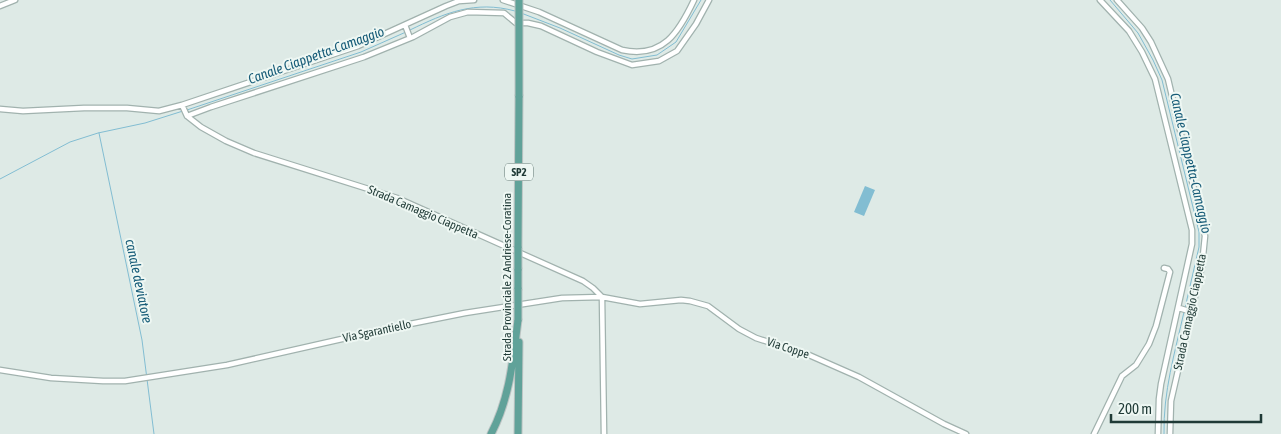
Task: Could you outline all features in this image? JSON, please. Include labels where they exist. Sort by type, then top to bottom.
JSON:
[{"type":"main road","name":"Strada Provinciale 2 Andriese-Coratina","points":[[519,0],[519,434]]},
{"type":"main road","points":[[491,434],[506,396],[518,320]]},
{"type":"street","points":[[0,6],[15,0]]},
{"type":"street","points":[[0,108],[23,111],[127,108],[153,111],[183,106],[358,46],[446,6],[474,0]]},
{"type":"street","points":[[503,0],[539,12],[622,50],[633,52],[644,52],[666,43],[674,36],[686,18],[694,0]]},
{"type":"street","points":[[183,106],[186,115],[364,57],[410,38],[450,17],[468,12],[504,13],[516,23],[541,26],[565,38],[632,65],[659,61],[677,51],[696,24],[709,0]]},
{"type":"street","points":[[1100,0],[1129,31],[1155,78],[1192,230],[1192,244],[1160,392],[1158,434]]},
{"type":"street","name":"Strada Camaggio Ciappetta","points":[[1117,0],[1142,28],[1159,57],[1168,79],[1205,236],[1202,266],[1171,401],[1170,434]]},
{"type":"street","points":[[686,18],[696,24]]},
{"type":"street","points":[[405,25],[410,38]]},
{"type":"street","points":[[565,38],[570,26]]},
{"type":"street","points":[[279,73],[282,84]]},
{"type":"street","name":"Strada Camaggio Ciappetta","points":[[186,115],[201,127],[226,142],[254,153],[397,198],[583,281],[594,288],[602,297]]},
{"type":"street","points":[[1173,152],[1186,149]]},
{"type":"street","points":[[1094,434],[1122,376],[1136,365],[1155,332],[1170,272],[1164,268]]},
{"type":"street","points":[[602,297],[604,434]]},
{"type":"street","name":"Via Sgarantiello","points":[[0,370],[50,378],[103,381],[142,379],[226,365],[465,313],[562,298],[602,297]]},
{"type":"street","name":"Via Coppe","points":[[602,297],[640,304],[681,300],[700,303],[756,338],[809,355],[859,377],[944,424],[966,434]]},
{"type":"street","points":[[1179,308],[1192,312]]},
{"type":"water","points":[[865,186],[875,190],[864,216],[854,212]]},
{"type":"waterway","name":"Canale Ciappetta-Camaggio","points":[[521,13],[632,59],[657,55],[676,42],[701,0]]},
{"type":"waterway","name":"Canale Ciappetta-Camaggio","points":[[1110,0],[1138,33],[1162,80],[1199,232],[1199,247],[1185,308]]},
{"type":"waterway","name":"Canale Ciappetta-Camaggio","points":[[410,30],[436,18],[461,10],[487,7],[515,11]]},
{"type":"waterway","name":"Canale Ciappetta-Camaggio","points":[[187,110],[361,52],[406,32]]},
{"type":"waterway","name":"Canale Ciappetta-Camaggio","points":[[0,179],[70,142],[98,133],[145,123],[183,111]]},
{"type":"waterway","name":"canale deviatore","points":[[99,133],[142,340],[154,434]]},
{"type":"waterway","name":"Canale Ciappetta-Camaggio","points":[[1164,434],[1165,403],[1173,357],[1184,312]]}]
